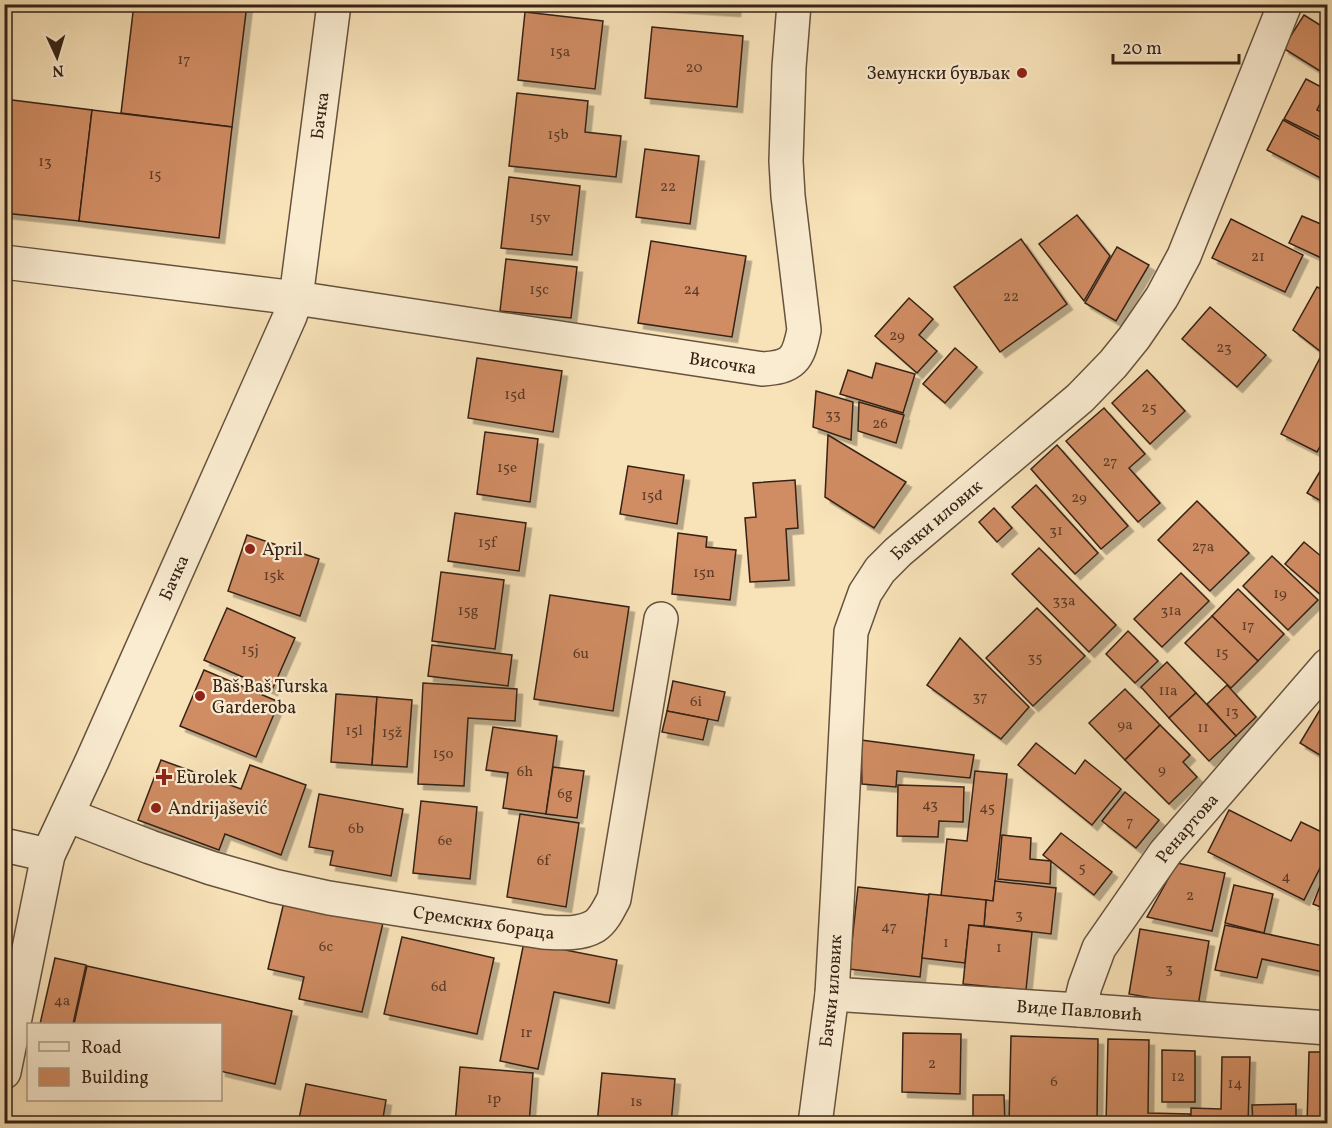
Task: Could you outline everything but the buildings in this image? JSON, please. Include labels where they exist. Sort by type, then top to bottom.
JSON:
[{"type":"street","name":"Бачка","points":[[48,855],[290,316],[296,298],[334,4]]},
{"type":"street","name":"Височка","points":[[296,298],[762,369],[778,368],[792,362],[801,347],[804,330],[786,161],[794,4]]},
{"type":"street","name":"Бачки иловик","points":[[815,1124],[831,994],[851,632],[865,593],[880,570],[898,552],[1080,398],[1134,338],[1162,297],[1184,256],[1285,4]]},
{"type":"street","points":[[4,262],[296,298]]},
{"type":"street","name":"Сремских бораца","points":[[67,815],[211,868],[274,886],[329,898],[543,932],[581,931],[595,925],[607,913],[614,899],[661,619]]},
{"type":"street","name":"Ренартова","points":[[1079,1010],[1098,948],[1165,853],[1328,665]]},
{"type":"street","points":[[4,845],[48,855],[4,1072]]},
{"type":"street","name":"Виде Павловић","points":[[831,994],[1328,1028]]},
{"type":"place","name":"Земунски бувљак","points":[[1022,73]]},
{"type":"place","name":"April","points":[[250,549]]},
{"type":"place","name":"Baš Baš Turska Garderoba","points":[[200,696]]},
{"type":"place","name":"Eurolek","points":[[164,777]]},
{"type":"place","name":"Andrijašević","points":[[156,808]]}]
